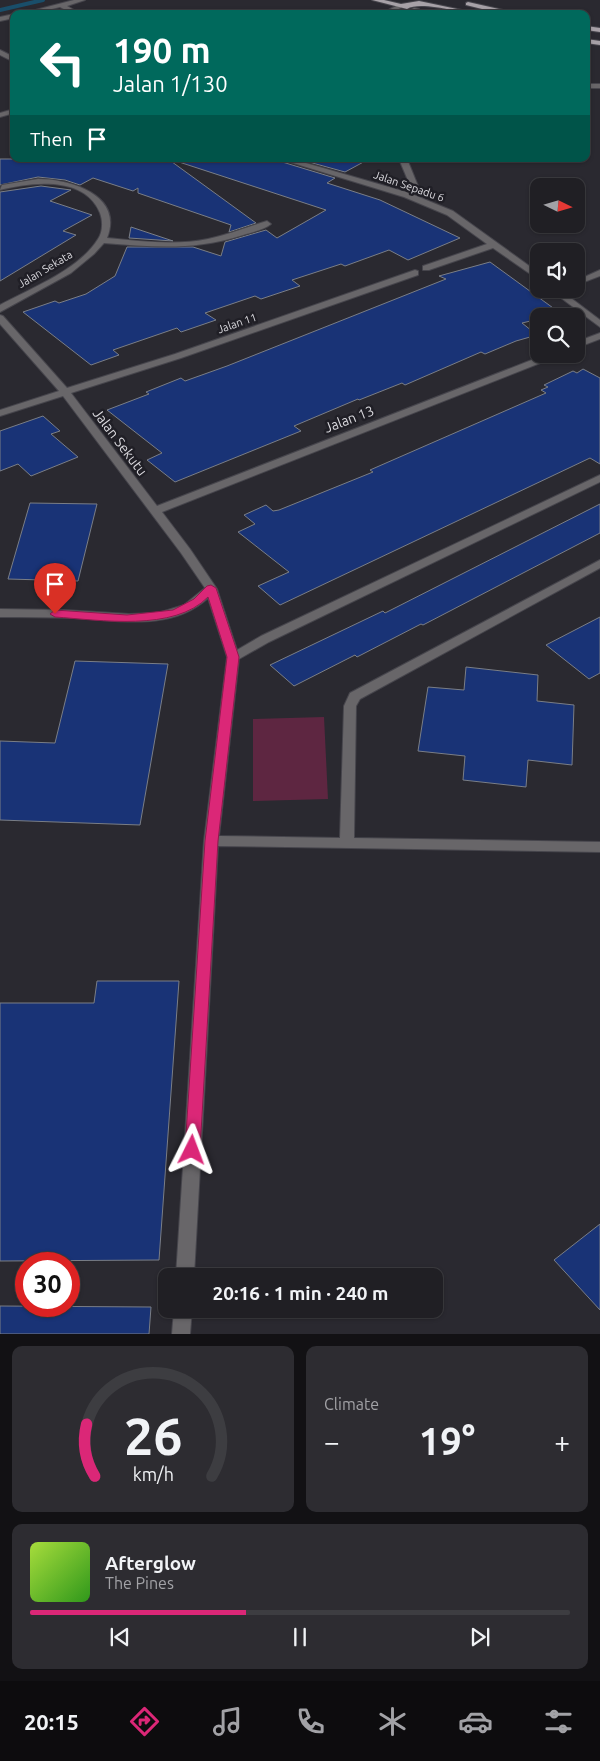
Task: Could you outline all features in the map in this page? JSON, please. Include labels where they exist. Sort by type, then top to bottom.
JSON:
[{"type":"main road","points":[[375,0],[400,6],[448,10]]},
{"type":"main road","points":[[412,0],[418,6],[428,10]]},
{"type":"main road","points":[[456,2],[493,10]]},
{"type":"street","points":[[40,10],[82,0]]},
{"type":"street","points":[[61,5],[70,10]]},
{"type":"street","points":[[392,10],[400,6]]},
{"type":"street","points":[[412,10],[418,6]]},
{"type":"street","name":"Jalan Sepadu 6","points":[[294,162],[407,195],[450,213],[530,270]]},
{"type":"street","points":[[404,162],[416,191],[407,195]]},
{"type":"street","points":[[0,188],[38,180],[55,182],[84,191],[99,203],[104,211],[106,220],[102,240],[182,245],[220,240],[267,224]]},
{"type":"street","name":"Jalan Sekata","points":[[0,309],[74,266],[102,240]]},
{"type":"street","points":[[426,268],[495,244]]},
{"type":"street","name":"Jalan 11","points":[[0,413],[66,393],[415,273]]},
{"type":"street","points":[[585,278],[600,273]]},
{"type":"street","points":[[566,298],[600,324]]},
{"type":"street","name":"Jalan Sekutu","points":[[0,318],[66,393],[186,551],[211,588],[233,657]]},
{"type":"street","points":[[585,342],[600,336]]},
{"type":"street","name":"Jalan 13","points":[[154,511],[532,363]]},
{"type":"street","points":[[185,1268],[211,841],[233,657],[266,639],[600,478]]},
{"type":"street","points":[[347,843],[350,706],[355,696],[600,563]]},
{"type":"street","points":[[0,613],[74,614],[127,618],[163,615],[185,610],[198,602],[211,588]]},
{"type":"street","points":[[211,841],[600,847]]},
{"type":"street","points":[[181,1334],[182,1318]]},
{"type":"shaded area","points":[[324,717],[328,799],[253,801],[253,719]]},
{"type":"building","points":[[0,159],[10,159],[10,162],[172,162],[256,223],[229,232],[231,225],[138,193],[138,188],[133,191],[93,178],[80,185],[65,180],[38,177],[0,185]]},
{"type":"building","points":[[179,162],[282,162],[335,178],[327,183],[380,200],[460,238],[408,260],[389,250],[345,266],[341,264],[292,280],[300,286],[261,299],[255,296],[205,313],[216,320],[181,332],[177,328],[113,350],[119,355],[91,365],[23,312],[55,301],[59,303],[86,294],[115,276],[127,247],[193,247],[221,256],[225,242],[266,230],[277,238],[326,210]]},
{"type":"building","points":[[309,162],[363,162],[345,172]]},
{"type":"building","points":[[41,186],[71,190],[50,201],[92,215],[63,231],[76,235],[0,281],[0,192]]},
{"type":"building","points":[[131,227],[173,241],[129,238]]},
{"type":"building","points":[[490,262],[530,291],[530,298],[539,298],[553,308],[530,308],[530,321],[522,323],[530,329],[530,337],[485,354],[481,352],[405,385],[402,383],[358,399],[294,426],[301,431],[175,482],[147,460],[162,453],[107,410],[149,394],[146,392],[181,378],[185,381],[227,366],[446,279],[439,276]]},
{"type":"building","points":[[583,369],[600,378],[600,464],[590,458],[280,605],[258,586],[289,572],[238,532],[255,524],[244,515],[266,505],[273,511],[279,510],[373,472],[370,470],[546,393],[541,390],[548,387],[544,385],[573,371],[577,373]]},
{"type":"building","points":[[43,416],[60,431],[51,434],[78,457],[31,476],[18,464],[0,471],[0,431]]},
{"type":"building","points":[[30,503],[97,504],[78,581],[8,579]]},
{"type":"building","points":[[600,504],[600,533],[423,625],[421,624],[357,657],[355,655],[294,686],[270,665],[383,611],[385,613]]},
{"type":"building","points":[[600,617],[600,673],[589,679],[546,645]]},
{"type":"building","points":[[75,661],[168,664],[140,825],[0,820],[0,741],[55,743]]},
{"type":"building","points":[[466,667],[538,675],[537,701],[574,705],[572,765],[528,760],[526,787],[463,780],[465,756],[418,751],[428,687],[464,690]]},
{"type":"building","points":[[97,981],[179,981],[159,1260],[80,1260],[80,1252],[15,1252],[15,1261],[0,1261],[0,1003],[94,1003]]},
{"type":"building","points":[[600,1224],[600,1310],[554,1260]]},
{"type":"building","points":[[0,1306],[15,1306],[15,1317],[80,1317],[80,1307],[151,1307],[149,1334],[0,1334]]},
{"type":"waterway","points":[[0,10],[43,0]]},
{"type":"route","points":[[55,614],[127,618],[175,613],[185,610],[198,602],[211,588],[233,657],[211,841],[192,1150]]}]
